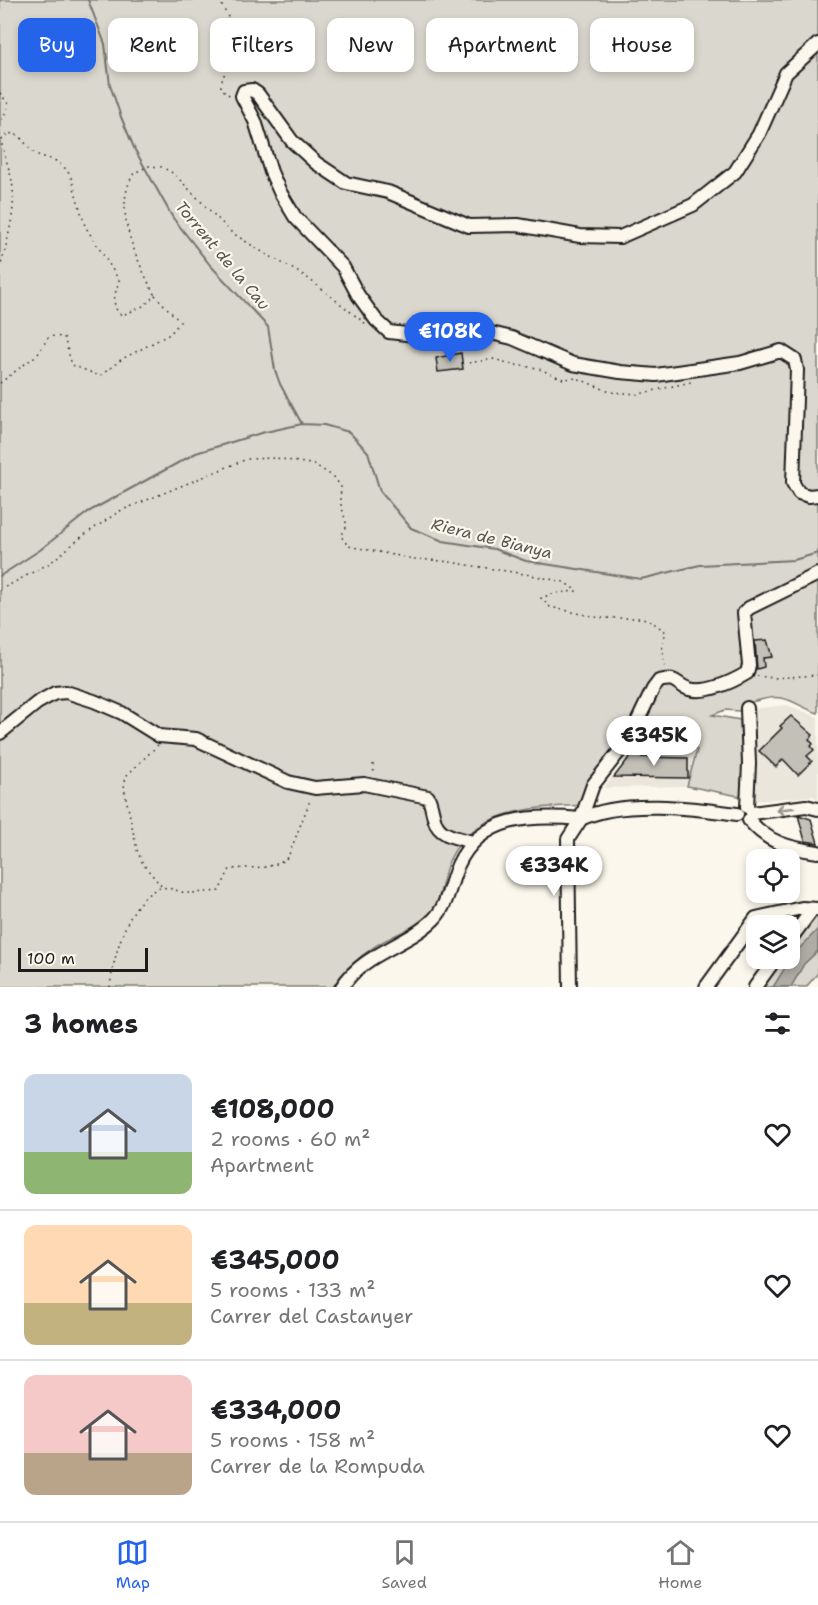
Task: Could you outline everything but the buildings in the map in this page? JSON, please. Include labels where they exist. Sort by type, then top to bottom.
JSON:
[{"type":"street","points":[[818,44],[786,73],[759,134],[735,172],[693,205],[620,237],[580,236],[518,225],[469,226],[388,192],[346,183],[316,163],[292,141],[258,94],[247,90],[242,96],[255,120],[271,172],[295,217],[343,267],[358,295],[376,320],[389,332],[432,337],[491,333],[512,338],[573,363],[620,372],[656,375],[740,363],[781,351],[795,360],[797,370],[793,483],[798,494],[818,495]]},
{"type":"street","points":[[570,987],[568,839],[581,819],[593,785],[629,739],[659,681],[676,680],[686,688],[699,691],[747,673],[749,665],[744,613],[749,608],[818,574]]},
{"type":"street","points":[[0,733],[37,703],[55,693],[66,692],[122,713],[159,736],[196,739],[288,782],[315,788],[364,784],[428,797],[435,824],[440,830],[448,836],[472,842]]},
{"type":"street","points":[[747,708],[749,764],[746,814],[759,833],[789,848],[818,852]]},
{"type":"street","points":[[342,987],[355,971],[432,921],[442,909],[458,865],[472,842],[492,827],[522,818],[581,819],[594,812],[671,807],[746,814],[806,806],[818,809]]},
{"type":"street","points":[[706,987],[756,918],[802,908],[815,910]]},
{"type":"street","points":[[800,928],[815,910]]},
{"type":"street","points":[[755,987],[768,969]]},
{"type":"path","points":[[219,0],[229,19],[251,40],[247,47],[235,54],[220,82],[220,88],[231,96],[242,96]]},
{"type":"path","points":[[0,93],[9,105],[0,124]]},
{"type":"path","points":[[1,141],[8,133],[18,135],[35,154],[56,161],[66,169],[85,226],[119,280],[114,298],[117,311],[122,315],[133,311],[152,299],[154,294]]},
{"type":"path","points":[[0,134],[12,183],[9,234],[0,269]]},
{"type":"path","points":[[0,383],[38,354],[49,336],[63,337],[72,365],[100,376],[122,359],[170,334],[180,321],[154,294],[135,256],[125,206],[125,194],[134,173],[150,166],[162,167],[174,174],[231,232],[305,276],[370,327]]},
{"type":"path","points":[[0,590],[50,563],[84,535],[120,511],[248,459],[276,458],[315,465],[334,477],[341,487],[340,501],[347,526],[341,536],[348,546],[414,559],[502,570],[564,582],[577,591],[555,593],[541,598],[550,607],[600,618],[643,618],[655,624],[666,632],[662,644],[667,679]]},
{"type":"path","points":[[747,673],[774,678],[818,675]]},
{"type":"path","points":[[159,736],[160,741],[156,749],[132,768],[126,776],[124,788],[137,850],[143,864],[162,887],[186,893],[219,891],[230,869],[266,867],[280,863],[288,857],[315,788]]},
{"type":"path","points":[[110,987],[122,933],[138,906],[149,893],[162,887]]},
{"type":"shaded area","points":[[0,0],[818,0],[818,713],[784,698],[769,698],[751,702],[739,711],[725,710],[712,715],[740,720],[744,797],[687,786],[697,750],[635,733],[600,781],[589,805],[525,810],[486,822],[469,834],[456,849],[446,869],[437,902],[430,914],[363,955],[349,967],[333,987],[0,987]]},
{"type":"shaded area","points":[[787,705],[818,717],[818,799],[813,796],[754,801],[751,709]]},
{"type":"shaded area","points":[[640,740],[697,750],[687,786],[604,788]]},
{"type":"shaded area","points":[[818,913],[818,973],[806,987],[759,987],[772,969],[800,969],[800,932]]},
{"type":"shaded area","points":[[818,929],[818,951],[804,964],[791,987],[773,987],[784,969],[800,969],[800,948]]},
{"type":"waterway","name":"Torrent de la Cau","points":[[88,0],[105,44],[110,85],[135,150],[173,218],[210,265],[268,327],[275,370],[302,424]]},
{"type":"waterway","name":"Riera de Bianya","points":[[0,576],[40,550],[88,512],[196,453],[261,433],[302,424],[324,425],[349,432],[368,452],[380,491],[411,528],[443,541],[494,549],[526,561],[641,579],[700,565],[794,560],[818,553]]}]
